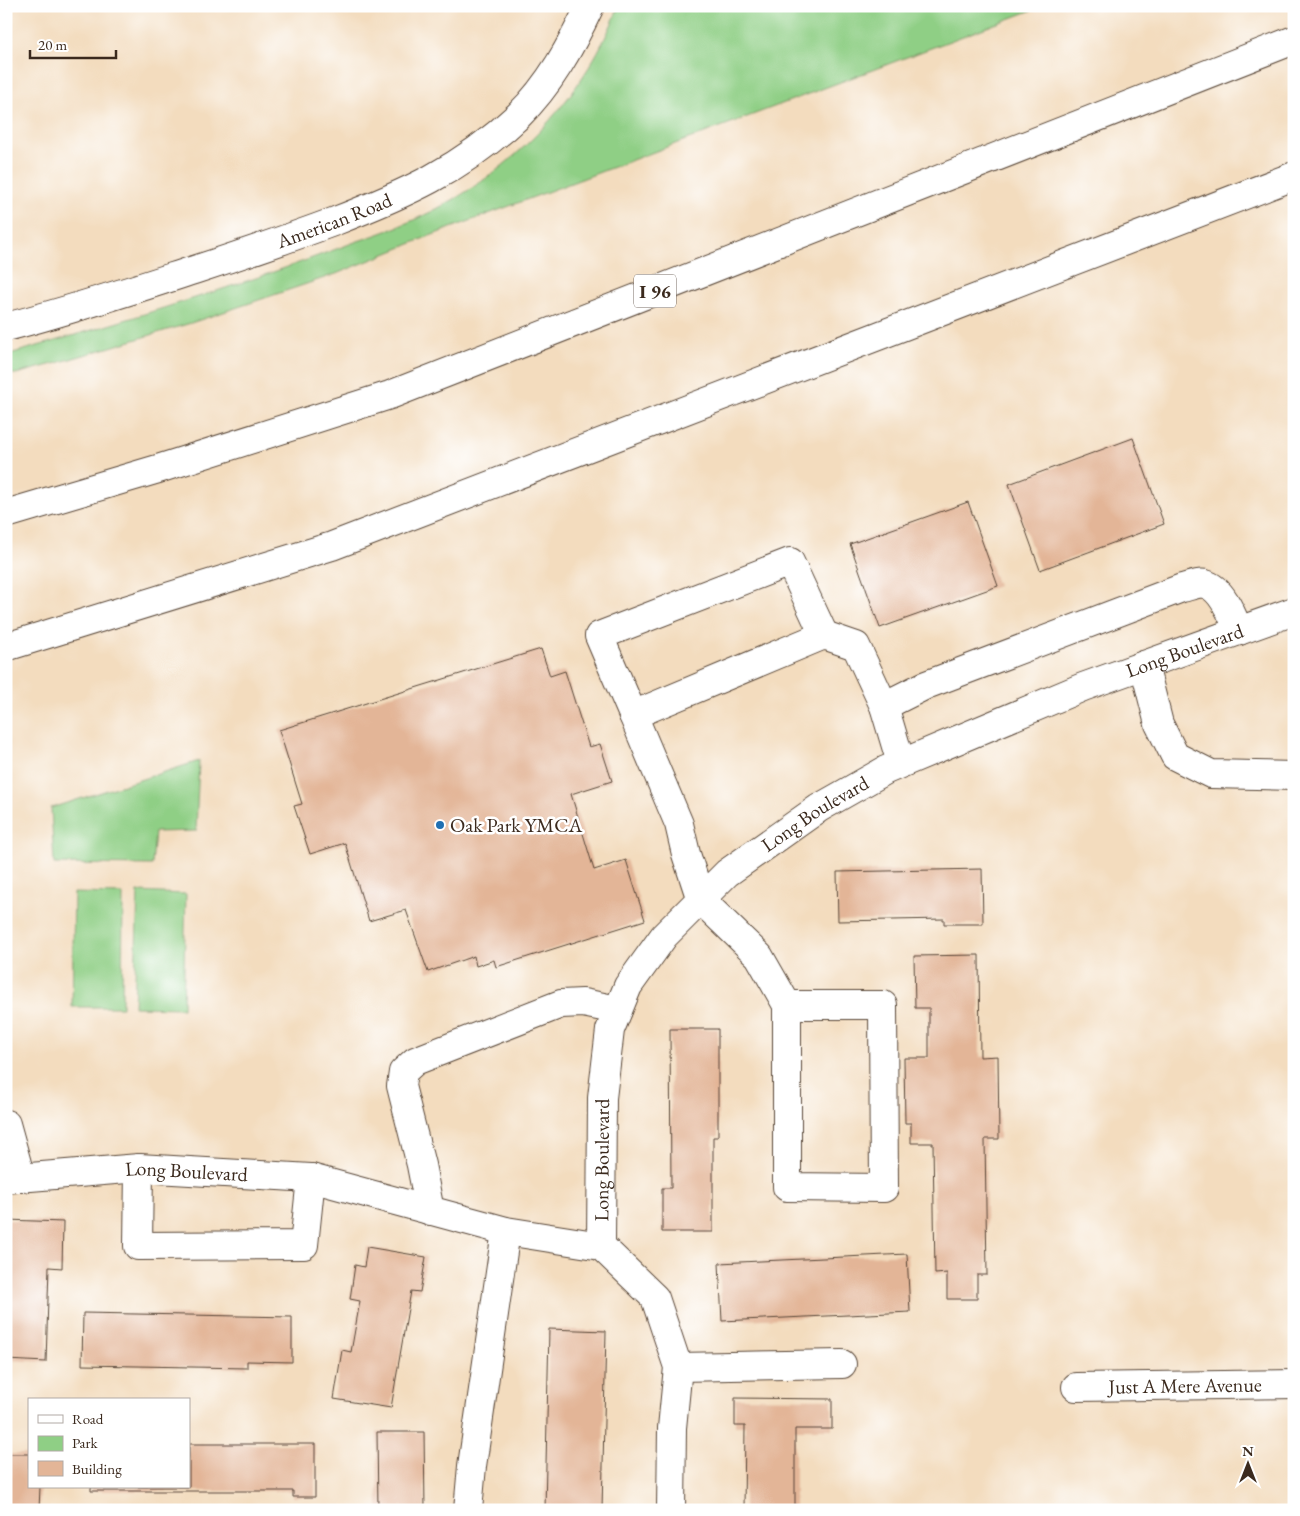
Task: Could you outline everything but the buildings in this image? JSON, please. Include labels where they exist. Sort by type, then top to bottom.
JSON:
[{"type":"main road","name":"American Road","points":[[6,328],[274,243],[384,202],[441,175],[484,145],[528,105],[561,62],[590,6]]},
{"type":"main road","name":"I 96","points":[[6,514],[158,469],[390,395],[1294,40]]},
{"type":"main road","points":[[6,647],[332,546],[1294,176]]},
{"type":"main road","points":[[787,1005],[883,1005],[884,1188],[787,1187],[787,1005],[759,956],[701,900],[686,854],[679,824],[599,636],[790,562],[824,635]]},
{"type":"main road","points":[[884,706],[926,685],[1182,588],[1204,583],[1216,589],[1231,611],[1239,631]]},
{"type":"main road","name":"Long Boulevard","points":[[600,1246],[602,1098],[610,1030],[628,986],[664,936],[727,873],[819,808],[901,763],[1084,687],[1294,611]]},
{"type":"main road","points":[[633,715],[824,635],[856,646],[884,706],[901,763]]},
{"type":"main road","points":[[1144,665],[1159,724],[1175,756],[1211,774],[1294,776]]},
{"type":"main road","points":[[430,1210],[401,1086],[403,1072],[416,1061],[561,1004],[584,1003],[618,1010]]},
{"type":"main road","points":[[6,1124],[14,1178]]},
{"type":"main road","points":[[139,1168],[138,1246],[304,1245],[311,1178]]},
{"type":"main road","name":"Long Boulevard","points":[[14,1178],[139,1168],[311,1178],[506,1231],[600,1246],[655,1298],[678,1367],[672,1428],[671,1510]]},
{"type":"main road","points":[[468,1510],[472,1466],[506,1231]]},
{"type":"main road","points":[[678,1367],[842,1364]]},
{"type":"main road","name":"Just A Mere Avenue","points":[[1076,1387],[1294,1384]]},
{"type":"green space","points":[[619,6],[1043,6],[427,237],[336,274],[191,323],[57,363],[16,374],[6,374],[6,355],[164,308],[283,269],[411,221],[442,206],[472,188],[525,146],[570,95],[589,67]]},
{"type":"green space","points":[[199,761],[196,831],[155,832],[152,865],[54,864],[51,808]]},
{"type":"green space","points":[[138,892],[186,894],[183,1008],[134,1007]]},
{"type":"green space","points":[[74,893],[123,894],[122,1007],[72,1007]]},
{"type":"place","name":"Oak Park YMCA","points":[[440,825]]}]
